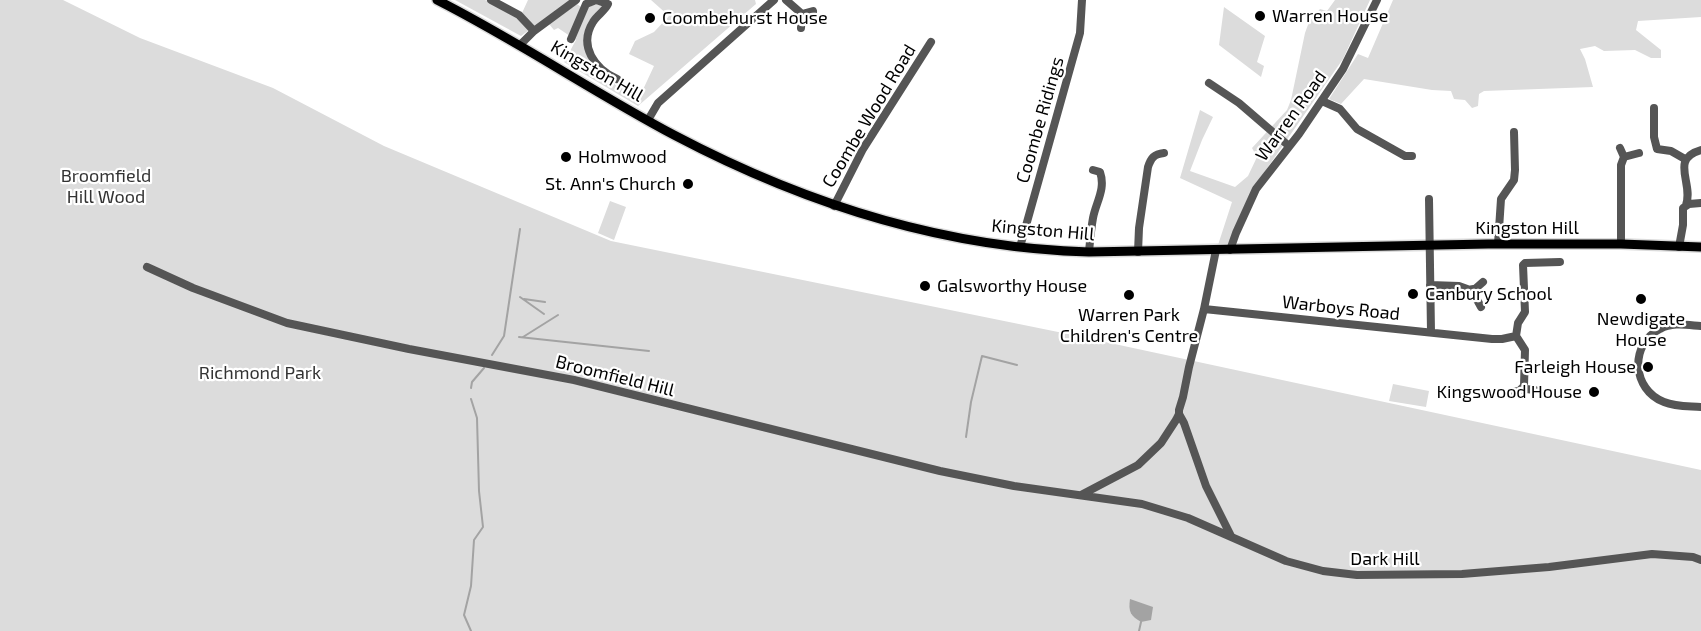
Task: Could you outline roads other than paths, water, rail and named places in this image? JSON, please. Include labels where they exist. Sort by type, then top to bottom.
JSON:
[{"type":"main road","name":"Kingston Hill","points":[[436,0],[520,45],[648,120],[731,163],[834,206],[904,226],[966,239],[1020,247],[1089,252],[1498,244],[1622,244],[1701,247]]},
{"type":"street","points":[[490,0],[519,15],[534,31]]},
{"type":"street","points":[[520,45],[534,31],[580,2],[597,0],[608,4],[590,29],[588,49],[598,67],[607,75],[617,79]]},
{"type":"street","points":[[648,120],[658,103],[765,4],[774,0]]},
{"type":"street","points":[[786,0],[802,14]]},
{"type":"street","name":"Coombe Ridings","points":[[1020,247],[1080,33],[1082,0]]},
{"type":"street","name":"Warren Road","points":[[1230,250],[1256,189],[1322,101],[1354,49],[1377,0]]},
{"type":"street","points":[[571,39],[580,2]]},
{"type":"street","points":[[802,14],[813,11]]},
{"type":"street","points":[[801,28],[802,14]]},
{"type":"street","name":"Coombe Wood Road","points":[[834,206],[863,149],[931,42]]},
{"type":"street","points":[[1209,83],[1239,103],[1289,146]]},
{"type":"street","points":[[1322,101],[1340,110],[1357,129],[1405,156],[1412,156]]},
{"type":"street","points":[[1654,108],[1654,137],[1658,149],[1671,151],[1685,159]]},
{"type":"street","points":[[1498,244],[1501,199],[1514,180],[1514,132]]},
{"type":"street","points":[[1620,148],[1624,157],[1621,165],[1622,244]]},
{"type":"street","points":[[1679,247],[1683,208],[1689,193],[1684,171],[1685,159],[1688,155],[1701,150]]},
{"type":"street","points":[[1138,252],[1139,228],[1148,167],[1151,158],[1157,153],[1164,153]]},
{"type":"street","points":[[1624,157],[1639,153]]},
{"type":"street","points":[[1089,252],[1093,216],[1101,193],[1102,180],[1100,172],[1093,170]]},
{"type":"street","points":[[1429,199],[1431,332]]},
{"type":"street","points":[[1686,205],[1701,204]]},
{"type":"street","points":[[1081,495],[1126,472],[1148,456],[1168,435],[1179,414],[1216,250]]},
{"type":"street","points":[[1511,392],[1519,391],[1524,386],[1525,350],[1514,337],[1518,323],[1525,312],[1523,265],[1525,263],[1560,262]]},
{"type":"street","name":"Broomfield Hill","points":[[147,267],[193,288],[287,323],[574,380],[940,471],[1014,486],[1081,495]]},
{"type":"street","points":[[1473,292],[1483,282]]},
{"type":"street","points":[[1430,285],[1459,286],[1473,292],[1481,307]]},
{"type":"street","name":"Warboys Road","points":[[1204,309],[1492,339],[1514,337]]},
{"type":"street","points":[[1701,326],[1677,324],[1659,329],[1644,342],[1637,362],[1645,389],[1662,402],[1701,407]]},
{"type":"street","points":[[1524,386],[1526,389],[1535,390]]},
{"type":"street","points":[[1179,414],[1206,486],[1231,536]]},
{"type":"street","name":"Dark Hill","points":[[1081,495],[1143,504],[1188,518],[1286,561],[1323,571],[1357,575],[1462,574],[1549,567],[1652,554],[1693,557],[1701,560]]},
{"type":"waterway","points":[[492,355],[504,336],[520,229]]},
{"type":"waterway","points":[[520,297],[544,314]]},
{"type":"waterway","points":[[524,299],[545,302]]},
{"type":"waterway","points":[[523,337],[558,315]]},
{"type":"waterway","points":[[519,337],[649,351]]},
{"type":"waterway","points":[[966,437],[971,402],[982,356],[1017,365]]},
{"type":"waterway","points":[[471,388],[472,382],[484,368]]},
{"type":"waterway","points":[[471,399],[477,418],[479,491],[483,527],[474,540],[471,586],[464,615],[471,631]]},
{"type":"waterway","points":[[1139,631],[1141,622]]},
{"type":"place","name":"Warren House","points":[[1260,16]]},
{"type":"place","name":"Coombehurst House","points":[[650,18]]},
{"type":"place","name":"Holmwood","points":[[566,157]]},
{"type":"place","name":"St. Ann's Church","points":[[688,184]]},
{"type":"place","name":"Galsworthy House","points":[[925,286]]},
{"type":"place","name":"Canbury School","points":[[1413,294]]},
{"type":"place","name":"Warren Park Children's Centre","points":[[1129,295]]},
{"type":"place","name":"Newdigate House","points":[[1641,299]]},
{"type":"place","name":"Farleigh House","points":[[1648,367]]},
{"type":"place","name":"Kingswood House","points":[[1594,392]]},
{"type":"park label","name":"Broomfield Hill Wood","points":[[106,186]]},
{"type":"park label","name":"Richmond Park","points":[[260,373]]}]
